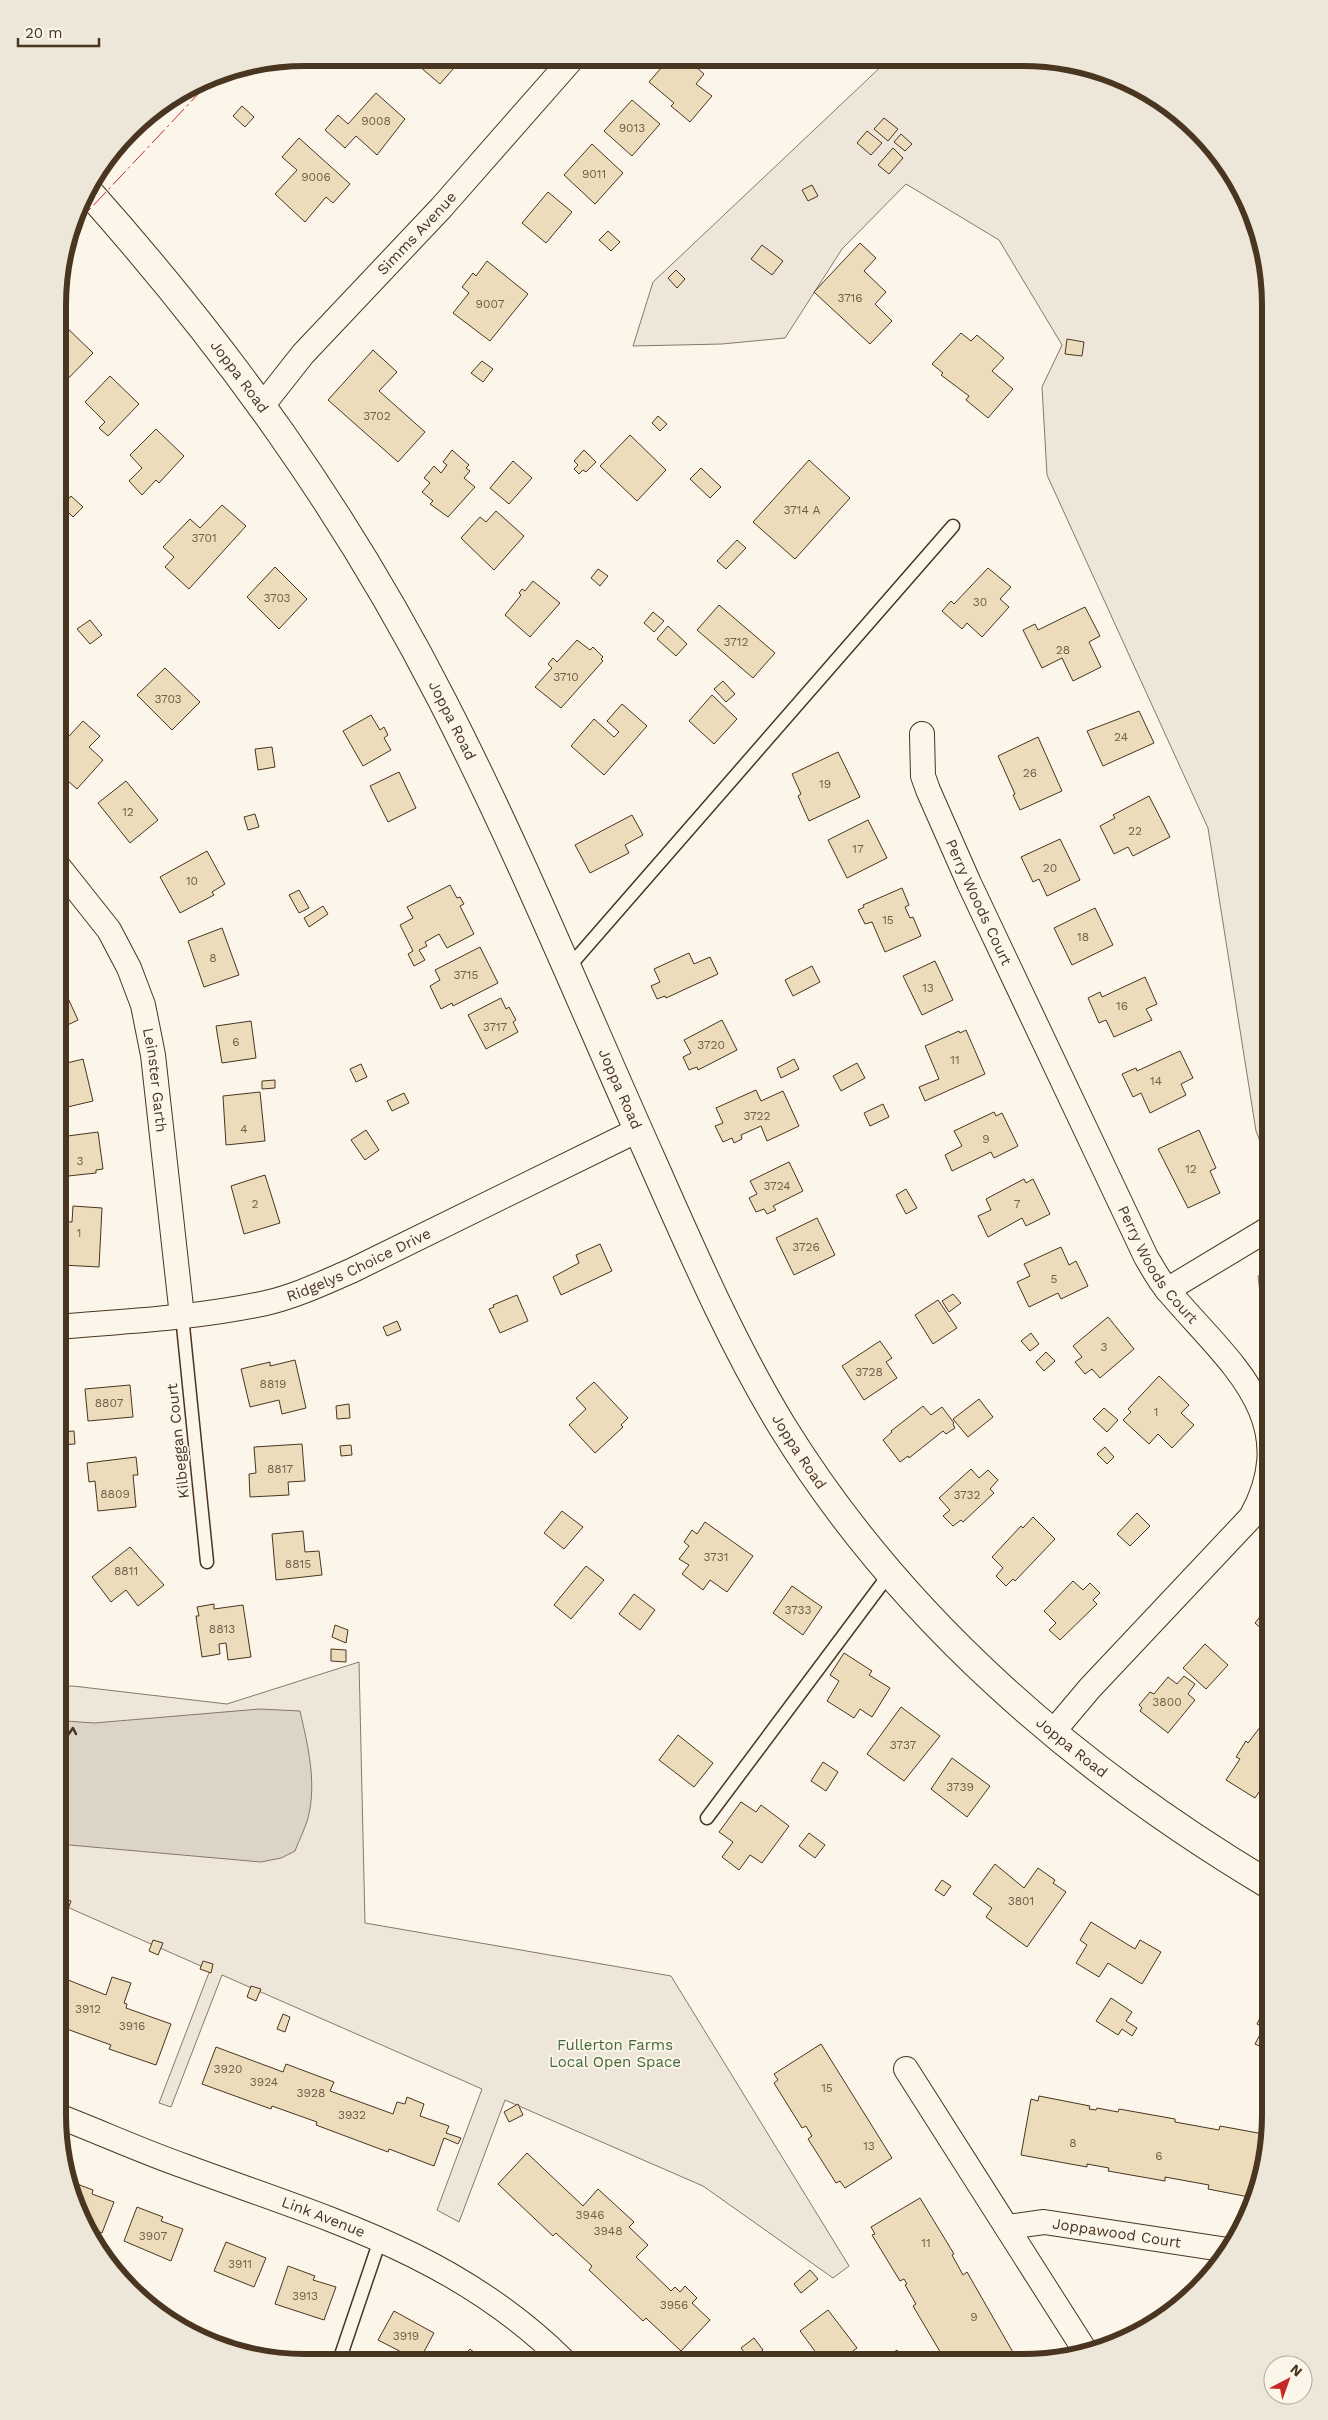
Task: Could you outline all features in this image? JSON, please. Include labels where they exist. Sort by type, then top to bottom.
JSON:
[{"type":"main road","name":"Joppa Road","points":[[93,197],[184,303],[262,406],[329,500],[418,654],[467,749],[714,1300],[758,1384],[788,1435],[830,1497],[890,1573],[961,1649],[1052,1733],[1176,1826],[1262,1880]]},
{"type":"street","name":"Simms Avenue","points":[[262,406],[303,354],[441,208],[566,66]]},
{"type":"street","name":"Perry Woods Court","points":[[922,734],[924,776],[969,883],[1146,1257],[1167,1290],[1229,1360],[1254,1393],[1262,1409]]},
{"type":"street","name":"Leinster Garth","points":[[66,876],[109,930],[129,968],[143,1006],[153,1055],[182,1316]]},
{"type":"street","name":"Ridgelys Choice Drive","points":[[66,1326],[182,1316],[267,1303],[306,1290],[351,1271],[638,1130]]},
{"type":"street","points":[[1167,1290],[1262,1233]]},
{"type":"street","name":"Perry Woods Court","points":[[1052,1733],[1090,1688],[1237,1535],[1251,1517],[1262,1497]]},
{"type":"street","points":[[906,2069],[1082,2346]]},
{"type":"street","name":"Link Avenue","points":[[66,2119],[182,2166],[334,2219],[426,2260],[498,2304],[542,2339],[557,2354]]},
{"type":"street","name":"Joppawood Court","points":[[1006,2227],[1044,2222],[1220,2249]]},
{"type":"lane","points":[[567,969],[952,526]]},
{"type":"lane","name":"Kilbeggan Court","points":[[182,1316],[206,1562]]},
{"type":"lane","points":[[707,1818],[890,1573]]},
{"type":"lane","points":[[341,2354],[380,2240]]},
{"type":"green space","points":[[882,66],[1023,66],[1054,68],[1085,74],[1114,84],[1142,98],[1192,136],[1212,160],[1230,186],[1249,228],[1260,274],[1262,305],[1262,1146],[1256,1131],[1208,828],[1047,475],[1042,387],[1062,345],[999,240],[906,184],[842,249],[785,338],[722,344],[633,346],[653,282]]},
{"type":"green space","points":[[1262,1272],[1262,1309],[1258,1276]]},
{"type":"green space","name":"Fullerton Farms Local Open Space","points":[[359,1662],[365,1923],[671,1976],[849,2266],[833,2278],[703,2186],[505,2100],[459,2222],[437,2210],[482,2089],[222,1975],[171,2107],[159,2103],[210,1970],[66,1907],[66,1686],[227,1704]]},
{"type":"shaded area","points":[[260,1709],[300,1711],[308,1751],[312,1791],[308,1818],[295,1851],[281,1858],[261,1862],[66,1845],[66,1721],[94,1723]]},
{"type":"building","points":[[419,66],[456,66],[440,84]]},
{"type":"building","points":[[663,66],[695,66],[704,74],[696,84],[712,96],[690,122],[671,106],[674,103],[649,82]]},
{"type":"building","points":[[376,93],[405,119],[377,155],[356,136],[345,148],[325,130],[338,115],[348,124]]},
{"type":"building","points":[[632,100],[660,124],[632,156],[604,131]]},
{"type":"building","points":[[242,106],[254,117],[245,127],[233,116]]},
{"type":"building","points":[[884,118],[898,129],[888,141],[874,129]]},
{"type":"building","points":[[867,131],[882,143],[871,155],[857,143]]},
{"type":"building","points":[[901,134],[912,144],[905,151],[894,142]]},
{"type":"building","points":[[299,138],[350,184],[333,203],[326,197],[305,222],[275,194],[297,170],[282,157]]},
{"type":"building","points":[[592,144],[623,173],[595,204],[564,175]]},
{"type":"building","points":[[893,148],[903,158],[889,174],[878,165]]},
{"type":"building","points":[[812,185],[818,196],[808,201],[802,190]]},
{"type":"building","points":[[548,192],[572,212],[546,243],[522,223]]},
{"type":"building","points":[[608,231],[620,242],[611,251],[599,240]]},
{"type":"building","points":[[860,243],[876,258],[864,271],[886,292],[875,304],[892,321],[870,344],[814,292]]},
{"type":"building","points":[[762,245],[783,261],[772,275],[751,259]]},
{"type":"building","points":[[487,261],[528,294],[490,341],[453,313],[469,293],[462,287],[473,273],[476,276]]},
{"type":"building","points":[[676,270],[685,279],[677,288],[668,278]]},
{"type":"building","points":[[66,327],[93,353],[66,381]]},
{"type":"building","points":[[961,333],[971,341],[977,335],[1004,358],[992,371],[1013,389],[988,418],[966,400],[969,396],[941,375],[943,373],[932,364]]},
{"type":"building","points":[[1067,339],[1084,342],[1082,356],[1065,354]]},
{"type":"building","points":[[373,350],[397,372],[379,391],[425,432],[398,462],[328,400]]},
{"type":"building","points":[[482,361],[493,369],[483,382],[471,373]]},
{"type":"building","points":[[110,376],[139,404],[108,436],[99,428],[105,422],[85,402]]},
{"type":"building","points":[[658,416],[667,424],[660,431],[652,423]]},
{"type":"building","points":[[156,429],[184,456],[159,483],[156,480],[142,495],[129,481],[142,468],[130,455]]},
{"type":"building","points":[[630,435],[666,470],[637,501],[600,466]]},
{"type":"building","points":[[452,450],[469,465],[466,468],[470,471],[464,478],[475,487],[448,517],[430,504],[433,501],[422,492],[430,483],[424,478],[434,466],[441,473],[447,465],[443,462]]},
{"type":"building","points":[[584,450],[596,462],[586,472],[583,470],[579,474],[574,469],[578,465],[574,461]]},
{"type":"building","points":[[809,460],[850,498],[795,559],[753,522]]},
{"type":"building","points":[[513,461],[532,478],[509,504],[490,488]]},
{"type":"building","points":[[701,468],[721,487],[710,498],[690,479]]},
{"type":"building","points":[[71,496],[83,507],[73,517],[66,510],[66,502]]},
{"type":"building","points":[[222,505],[246,526],[189,589],[165,567],[174,557],[163,547],[190,519],[200,528]]},
{"type":"building","points":[[496,511],[524,536],[494,570],[461,538],[480,517],[486,522]]},
{"type":"building","points":[[737,540],[746,548],[726,569],[717,561]]},
{"type":"building","points":[[275,567],[307,599],[279,629],[247,597]]},
{"type":"building","points":[[988,568],[1011,587],[1000,599],[1009,607],[982,637],[967,623],[962,629],[942,611],[951,601],[954,604]]},
{"type":"building","points":[[598,569],[608,576],[600,586],[591,578]]},
{"type":"building","points":[[533,581],[560,603],[530,637],[505,615],[521,595],[519,593],[522,589],[525,591]]},
{"type":"building","points":[[719,605],[775,653],[753,678],[697,630]]},
{"type":"building","points":[[1085,607],[1100,636],[1089,642],[1101,667],[1073,681],[1062,658],[1042,668],[1023,630],[1035,624],[1038,630]]},
{"type":"building","points":[[653,612],[664,621],[654,632],[644,623]]},
{"type":"building","points":[[90,620],[102,635],[90,644],[77,629]]},
{"type":"building","points":[[668,626],[687,644],[676,656],[657,639]]},
{"type":"building","points":[[577,640],[590,650],[593,647],[603,657],[601,659],[603,661],[561,708],[535,687],[552,668],[548,664],[553,658],[557,662]]},
{"type":"building","points":[[165,668],[200,702],[172,730],[137,695]]},
{"type":"building","points":[[723,681],[735,694],[726,702],[714,689]]},
{"type":"building","points":[[712,695],[737,719],[714,744],[689,721]]},
{"type":"building","points":[[622,704],[647,726],[604,775],[571,746],[594,719],[614,737],[619,732],[607,721]]},
{"type":"building","points":[[1139,711],[1154,743],[1103,766],[1087,731]]},
{"type":"building","points":[[371,715],[380,730],[384,727],[388,735],[384,738],[391,750],[363,766],[343,731]]},
{"type":"building","points":[[83,721],[100,736],[89,747],[103,760],[77,789],[66,779],[66,739]]},
{"type":"building","points":[[1038,737],[1062,791],[1020,810],[998,756]]},
{"type":"building","points":[[272,747],[275,767],[258,770],[255,749]]},
{"type":"building","points":[[838,752],[860,797],[809,821],[798,796],[801,794],[792,774]]},
{"type":"building","points":[[399,772],[416,808],[388,822],[370,786]]},
{"type":"building","points":[[126,781],[158,820],[130,843],[98,803]]},
{"type":"building","points":[[1149,796],[1170,837],[1133,856],[1128,847],[1114,854],[1100,826],[1115,818],[1113,815]]},
{"type":"building","points":[[255,814],[259,827],[248,830],[244,817]]},
{"type":"building","points":[[632,815],[643,835],[625,845],[629,853],[590,873],[575,845]]},
{"type":"building","points":[[868,820],[887,858],[847,878],[828,840]]},
{"type":"building","points":[[1060,839],[1080,880],[1047,896],[1039,879],[1033,882],[1021,857]]},
{"type":"building","points":[[207,851],[225,884],[212,892],[214,895],[180,913],[160,877]]},
{"type":"building","points":[[450,885],[457,898],[460,897],[464,904],[460,906],[474,934],[447,948],[439,934],[425,942],[427,946],[419,950],[425,960],[414,966],[408,954],[413,951],[400,925],[413,918],[407,907]]},
{"type":"building","points":[[902,888],[909,905],[905,907],[910,918],[913,917],[921,936],[885,952],[872,922],[865,924],[858,910],[864,907],[863,905]]},
{"type":"building","points":[[299,890],[309,908],[299,913],[289,895]]},
{"type":"building","points":[[323,906],[328,914],[309,927],[304,918]]},
{"type":"building","points":[[1095,908],[1113,945],[1072,965],[1054,928]]},
{"type":"building","points":[[222,928],[239,975],[204,987],[188,941]]},
{"type":"building","points":[[480,947],[498,983],[453,1006],[452,1003],[441,1009],[430,986],[440,980],[435,970]]},
{"type":"building","points":[[689,953],[694,964],[710,957],[718,974],[666,998],[665,996],[657,999],[651,986],[660,982],[654,969]]},
{"type":"building","points":[[935,961],[953,1000],[922,1015],[903,976]]},
{"type":"building","points":[[812,966],[820,982],[793,996],[785,980]]},
{"type":"building","points":[[1145,977],[1157,1004],[1146,1009],[1152,1020],[1114,1037],[1106,1020],[1099,1023],[1088,998],[1100,992],[1102,997]]},
{"type":"building","points":[[66,994],[78,1020],[66,1026]]},
{"type":"building","points":[[501,998],[506,1009],[509,1007],[516,1020],[513,1022],[518,1032],[486,1049],[468,1015]]},
{"type":"building","points":[[722,1020],[737,1050],[698,1070],[697,1067],[689,1070],[683,1057],[691,1053],[684,1040]]},
{"type":"building","points":[[251,1021],[256,1058],[222,1063],[216,1026]]},
{"type":"building","points":[[966,1030],[985,1074],[925,1101],[919,1087],[939,1079],[925,1046],[959,1031],[960,1033]]},
{"type":"building","points":[[1180,1051],[1193,1078],[1181,1084],[1186,1095],[1150,1113],[1141,1093],[1133,1097],[1122,1074],[1136,1068],[1137,1071]]},
{"type":"building","points":[[83,1059],[93,1101],[66,1107],[66,1063]]},
{"type":"building","points":[[794,1059],[799,1069],[781,1078],[777,1068]]},
{"type":"building","points":[[857,1063],[865,1078],[841,1091],[833,1076]]},
{"type":"building","points":[[361,1064],[367,1077],[356,1082],[350,1069]]},
{"type":"building","points":[[275,1080],[275,1088],[262,1089],[262,1081]]},
{"type":"building","points":[[756,1090],[761,1101],[783,1091],[799,1126],[767,1141],[761,1126],[741,1135],[742,1139],[734,1143],[732,1138],[723,1142],[715,1126],[723,1123],[716,1108]]},
{"type":"building","points":[[260,1092],[265,1141],[226,1145],[223,1096]]},
{"type":"building","points":[[404,1093],[409,1103],[392,1111],[387,1101]]},
{"type":"building","points":[[883,1104],[889,1117],[870,1126],[864,1113]]},
{"type":"building","points":[[994,1112],[996,1116],[1002,1113],[1018,1146],[994,1158],[991,1152],[952,1171],[945,1155],[962,1146],[954,1131]]},
{"type":"building","points":[[366,1130],[379,1150],[365,1160],[351,1140]]},
{"type":"building","points":[[1199,1130],[1216,1168],[1210,1171],[1220,1193],[1188,1208],[1158,1149]]},
{"type":"building","points":[[98,1132],[103,1169],[96,1170],[96,1173],[66,1176],[66,1136]]},
{"type":"building","points":[[789,1162],[803,1191],[773,1206],[776,1210],[767,1214],[764,1209],[756,1212],[749,1198],[757,1194],[750,1181]]},
{"type":"building","points":[[265,1175],[280,1223],[244,1234],[231,1186]]},
{"type":"building","points":[[1024,1179],[1026,1183],[1033,1179],[1050,1214],[1026,1226],[1022,1218],[988,1237],[978,1216],[991,1210],[986,1199]]},
{"type":"building","points":[[906,1189],[917,1208],[906,1214],[896,1195]]},
{"type":"building","points":[[73,1206],[102,1208],[99,1267],[66,1265],[66,1222],[72,1222]]},
{"type":"building","points":[[817,1218],[835,1255],[794,1275],[776,1238]]},
{"type":"building","points":[[600,1244],[612,1271],[561,1295],[553,1277],[579,1263],[576,1255]]},
{"type":"building","points":[[1061,1247],[1069,1265],[1076,1261],[1088,1286],[1061,1299],[1058,1293],[1029,1307],[1017,1282],[1030,1276],[1024,1264]]},
{"type":"building","points":[[953,1294],[961,1303],[949,1312],[942,1301]]},
{"type":"building","points":[[517,1295],[528,1321],[500,1333],[489,1309],[494,1307],[493,1305]]},
{"type":"building","points":[[938,1300],[957,1328],[933,1344],[915,1315]]},
{"type":"building","points":[[1108,1317],[1134,1349],[1100,1378],[1092,1369],[1085,1374],[1075,1362],[1082,1357],[1073,1346]]},
{"type":"building","points":[[397,1321],[401,1330],[387,1336],[383,1327]]},
{"type":"building","points":[[1031,1333],[1039,1344],[1030,1351],[1021,1341]]},
{"type":"building","points":[[880,1341],[892,1358],[886,1362],[897,1378],[864,1400],[842,1366]]},
{"type":"building","points":[[1046,1352],[1055,1361],[1044,1371],[1036,1362]]},
{"type":"building","points":[[295,1360],[306,1408],[282,1414],[279,1400],[250,1407],[241,1369],[270,1362],[270,1366]]},
{"type":"building","points":[[1159,1376],[1189,1405],[1181,1413],[1194,1425],[1172,1448],[1158,1434],[1149,1444],[1123,1420],[1131,1412],[1128,1409]]},
{"type":"building","points":[[594,1382],[628,1418],[621,1425],[623,1427],[595,1453],[569,1425],[586,1409],[576,1398]]},
{"type":"building","points":[[130,1385],[133,1417],[88,1421],[85,1389]]},
{"type":"building","points":[[979,1399],[993,1417],[968,1437],[953,1419]]},
{"type":"building","points":[[349,1404],[350,1418],[337,1419],[336,1406]]},
{"type":"building","points":[[923,1406],[931,1415],[942,1407],[954,1423],[955,1428],[946,1434],[943,1431],[909,1458],[908,1456],[900,1462],[883,1440],[891,1431]]},
{"type":"building","points":[[1104,1408],[1118,1420],[1107,1432],[1093,1419]]},
{"type":"building","points":[[74,1431],[75,1444],[66,1445],[66,1432]]},
{"type":"building","points":[[302,1444],[305,1481],[288,1482],[289,1495],[250,1497],[249,1474],[256,1473],[254,1447]]},
{"type":"building","points":[[351,1445],[352,1455],[341,1456],[340,1446]]},
{"type":"building","points":[[1105,1447],[1114,1457],[1107,1464],[1097,1454]]},
{"type":"building","points":[[136,1457],[138,1475],[133,1475],[136,1507],[98,1511],[95,1481],[89,1482],[87,1463]]},
{"type":"building","points":[[971,1469],[979,1478],[988,1470],[998,1480],[990,1489],[994,1493],[963,1522],[961,1520],[953,1526],[943,1516],[950,1510],[939,1498]]},
{"type":"building","points":[[562,1511],[583,1527],[564,1549],[544,1533]]},
{"type":"building","points":[[1137,1513],[1150,1526],[1130,1546],[1117,1534]]},
{"type":"building","points":[[1033,1517],[1055,1539],[1015,1581],[1013,1579],[1006,1586],[996,1576],[1003,1568],[992,1557],[1021,1526],[1023,1528]]},
{"type":"building","points":[[705,1522],[753,1556],[727,1592],[710,1580],[703,1590],[682,1574],[689,1565],[679,1559],[689,1546],[684,1542],[692,1530],[697,1534]]},
{"type":"building","points":[[303,1531],[305,1552],[319,1551],[322,1575],[276,1580],[272,1534]]},
{"type":"building","points":[[130,1547],[164,1585],[138,1606],[126,1590],[111,1602],[92,1577]]},
{"type":"building","points":[[586,1566],[604,1580],[571,1619],[554,1605]]},
{"type":"building","points":[[1073,1581],[1083,1590],[1090,1583],[1100,1593],[1093,1600],[1097,1604],[1060,1640],[1049,1630],[1056,1623],[1044,1611]]},
{"type":"building","points":[[792,1586],[822,1607],[803,1635],[773,1613]]},
{"type":"building","points":[[634,1594],[655,1610],[640,1630],[619,1614]]},
{"type":"building","points":[[214,1604],[214,1609],[243,1605],[251,1657],[228,1660],[226,1643],[219,1644],[220,1654],[202,1657],[196,1616],[199,1616],[197,1607]]},
{"type":"building","points":[[1262,1614],[1262,1629],[1255,1623]]},
{"type":"building","points":[[335,1625],[348,1630],[346,1643],[332,1637]]},
{"type":"building","points":[[1205,1644],[1228,1665],[1206,1689],[1183,1668]]},
{"type":"building","points":[[331,1649],[346,1650],[346,1662],[331,1661]]},
{"type":"building","points":[[844,1653],[872,1671],[869,1675],[890,1688],[872,1717],[860,1709],[854,1718],[827,1701],[839,1681],[830,1675]]},
{"type":"building","points":[[1184,1676],[1195,1684],[1188,1694],[1195,1700],[1168,1733],[1140,1711],[1142,1708],[1139,1705],[1150,1692],[1154,1694],[1168,1677],[1177,1684]]},
{"type":"building","points":[[901,1707],[940,1736],[904,1781],[867,1754]]},
{"type":"building","points":[[1262,1727],[1262,1788],[1255,1798],[1226,1780],[1240,1759],[1236,1757],[1246,1741],[1248,1743]]},
{"type":"building","points":[[678,1735],[713,1763],[694,1787],[659,1760]]},
{"type":"building","points":[[952,1758],[990,1786],[967,1817],[931,1789]]},
{"type":"building","points":[[823,1762],[838,1772],[826,1791],[811,1781]]},
{"type":"building","points":[[741,1802],[756,1812],[761,1805],[789,1826],[762,1863],[750,1855],[739,1870],[722,1857],[733,1842],[719,1832]]},
{"type":"building","points":[[809,1833],[825,1845],[815,1858],[799,1846]]},
{"type":"building","points":[[995,1864],[1024,1888],[1038,1868],[1055,1880],[1053,1883],[1066,1892],[1027,1947],[986,1917],[992,1908],[973,1894]]},
{"type":"building","points":[[942,1880],[951,1886],[944,1896],[935,1890]]},
{"type":"building","points":[[66,1899],[71,1901],[68,1909],[66,1908]]},
{"type":"building","points":[[1091,1922],[1135,1949],[1140,1940],[1161,1952],[1142,1984],[1108,1963],[1099,1977],[1076,1963],[1087,1945],[1080,1940]]},
{"type":"building","points":[[153,1940],[163,1943],[158,1955],[149,1951]]},
{"type":"building","points":[[203,1961],[213,1964],[211,1973],[200,1969]]},
{"type":"building","points":[[112,1977],[131,1983],[124,2003],[127,2004],[126,2008],[171,2024],[156,2065],[109,2049],[111,2045],[66,2029],[66,1979],[106,1995]]},
{"type":"building","points":[[251,1986],[261,1989],[256,2001],[247,1997]]},
{"type":"building","points":[[1111,1998],[1132,2012],[1126,2021],[1137,2028],[1132,2036],[1122,2029],[1118,2035],[1096,2021]]},
{"type":"building","points":[[283,2014],[290,2017],[285,2032],[277,2029]]},
{"type":"building","points":[[1262,2014],[1262,2026],[1257,2024]]},
{"type":"building","points":[[1262,2031],[1262,2047],[1255,2044]]},
{"type":"building","points":[[821,2044],[892,2158],[845,2188],[840,2181],[836,2183],[808,2139],[812,2136],[806,2126],[802,2128],[774,2083],[778,2080],[774,2074]]},
{"type":"building","points":[[216,2047],[283,2072],[286,2064],[334,2082],[330,2091],[393,2114],[397,2102],[405,2104],[407,2097],[424,2104],[420,2116],[449,2126],[446,2133],[461,2138],[458,2144],[444,2138],[434,2166],[389,2149],[388,2152],[316,2125],[317,2122],[272,2106],[271,2109],[202,2084]]},
{"type":"building","points":[[1039,2096],[1090,2106],[1089,2109],[1096,2110],[1097,2108],[1118,2112],[1119,2109],[1175,2119],[1175,2122],[1219,2130],[1220,2126],[1261,2133],[1254,2177],[1247,2197],[1208,2189],[1209,2185],[1165,2177],[1165,2181],[1108,2171],[1109,2168],[1087,2164],[1087,2167],[1021,2155],[1031,2099],[1038,2101]]},
{"type":"building","points":[[518,2104],[523,2115],[509,2122],[504,2112]]},
{"type":"building","points":[[527,2153],[583,2206],[598,2189],[634,2222],[629,2227],[648,2245],[636,2257],[671,2291],[675,2287],[680,2292],[685,2286],[697,2298],[692,2303],[710,2320],[681,2351],[646,2318],[643,2321],[589,2270],[592,2266],[556,2233],[553,2236],[498,2184]]},
{"type":"building","points":[[76,2184],[93,2190],[92,2194],[114,2202],[102,2233],[96,2231],[84,2206]]},
{"type":"building","points":[[920,2198],[954,2254],[952,2255],[963,2275],[967,2272],[1014,2354],[947,2354],[946,2352],[941,2354],[913,2306],[916,2304],[905,2285],[907,2284],[904,2279],[900,2281],[872,2235],[875,2234],[871,2227]]},
{"type":"building","points":[[137,2207],[163,2217],[161,2221],[183,2229],[171,2261],[124,2241]]},
{"type":"building","points":[[226,2242],[266,2258],[254,2287],[214,2271]]},
{"type":"building","points":[[288,2266],[315,2276],[313,2280],[336,2287],[324,2320],[275,2304]]},
{"type":"building","points":[[810,2270],[818,2279],[801,2293],[794,2284]]},
{"type":"building","points":[[828,2310],[857,2348],[849,2354],[817,2354],[800,2331]]},
{"type":"building","points":[[394,2311],[434,2333],[423,2354],[405,2354],[378,2340]]},
{"type":"building","points":[[754,2338],[763,2350],[758,2354],[746,2354],[741,2348]]},
{"type":"building","points":[[470,2349],[476,2354],[465,2354]]},
{"type":"building","points":[[897,2350],[899,2354],[891,2354]]},
{"type":"wall","points":[[68,1735],[73,1728],[76,1734]]},
{"type":"power","points":[[83,216],[202,90]]}]
